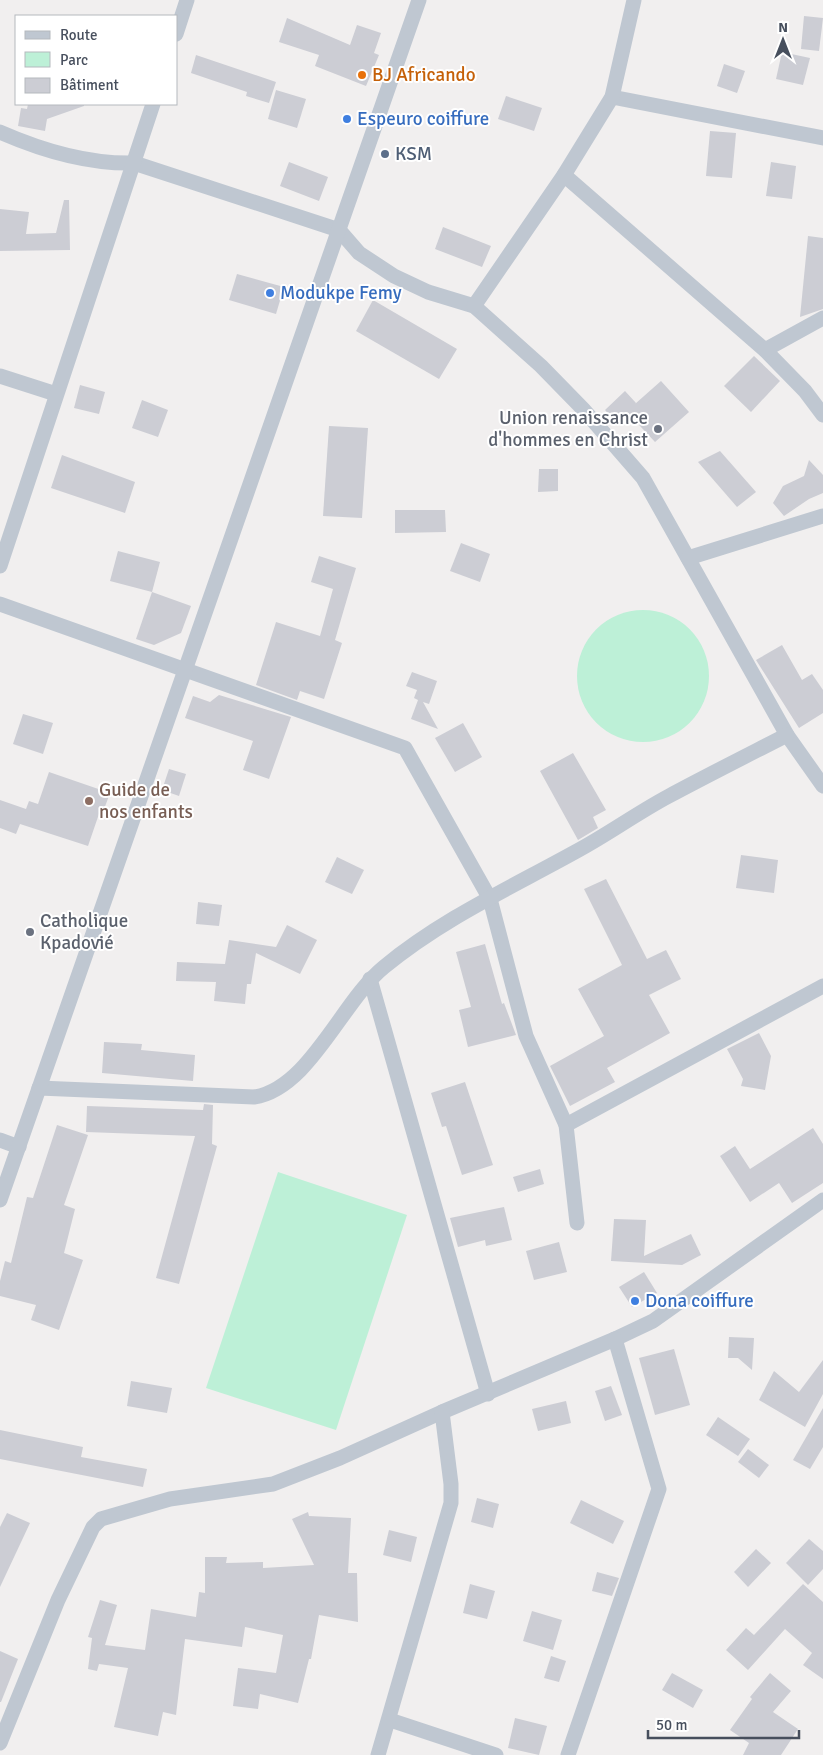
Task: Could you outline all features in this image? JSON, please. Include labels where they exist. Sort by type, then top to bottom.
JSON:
[{"type":"street","points":[[178,28],[188,0]]},
{"type":"street","points":[[0,1200],[419,0]]},
{"type":"street","points":[[474,306],[564,175],[612,97],[634,0]]},
{"type":"street","points":[[612,97],[823,138]]},
{"type":"street","points":[[0,566],[153,105]]},
{"type":"street","points":[[0,132],[75,156],[107,163],[134,162],[339,230],[359,253],[394,276],[428,292],[474,306],[559,384],[643,478],[787,735],[823,786]]},
{"type":"street","points":[[564,175],[765,350],[805,391],[823,415]]},
{"type":"street","points":[[765,350],[823,318]]},
{"type":"street","points":[[0,376],[56,394]]},
{"type":"street","points":[[688,558],[823,516]]},
{"type":"street","points":[[0,604],[405,748],[490,899],[526,1036],[566,1125],[577,1223]]},
{"type":"street","points":[[39,1088],[254,1098],[267,1096],[290,1079],[312,1057],[370,979],[410,946],[444,923],[609,834],[668,797],[787,735]]},
{"type":"street","points":[[370,979],[488,1394]]},
{"type":"street","points":[[566,1125],[823,986]]},
{"type":"street","points":[[0,1140],[19,1147]]},
{"type":"street","points":[[0,1743],[58,1600],[93,1527],[101,1519],[170,1499],[273,1484],[340,1458],[442,1412],[614,1339],[653,1321],[823,1200]]},
{"type":"street","points":[[568,1755],[659,1489],[614,1339]]},
{"type":"street","points":[[378,1755],[390,1720],[452,1502],[452,1484],[442,1412]]},
{"type":"street","points":[[390,1720],[496,1755]]},
{"type":"green space","points":[[643,610],[656,611],[668,615],[690,629],[704,651],[708,663],[708,689],[704,701],[690,723],[668,737],[656,741],[643,742],[630,741],[618,737],[596,723],[582,701],[578,689],[577,676],[578,663],[582,651],[596,629],[618,615],[630,611]]},
{"type":"green space","points":[[278,1172],[407,1215],[336,1430],[206,1388]]},
{"type":"building","points":[[804,16],[823,18],[819,51],[801,49]]},
{"type":"building","points":[[287,18],[350,45],[357,25],[381,33],[374,53],[379,55],[366,86],[315,66],[319,55],[279,42]]},
{"type":"building","points":[[782,52],[810,58],[803,85],[776,79]]},
{"type":"building","points":[[196,55],[276,82],[269,103],[246,96],[247,92],[191,73]]},
{"type":"building","points":[[724,64],[745,71],[737,93],[717,86]]},
{"type":"building","points":[[276,90],[306,99],[297,128],[268,119]]},
{"type":"building","points":[[506,96],[542,108],[534,131],[498,119]]},
{"type":"building","points":[[28,105],[84,105],[47,119],[45,131],[18,126],[21,108],[27,109]]},
{"type":"building","points":[[710,131],[736,133],[732,178],[706,176]]},
{"type":"building","points":[[289,162],[328,177],[319,201],[280,186]]},
{"type":"building","points":[[771,162],[796,166],[792,199],[766,196]]},
{"type":"building","points":[[64,200],[69,200],[70,250],[0,251],[0,209],[29,212],[26,234],[56,233]]},
{"type":"building","points":[[443,227],[491,246],[482,267],[435,249]]},
{"type":"building","points":[[808,236],[823,238],[823,309],[800,317]]},
{"type":"building","points":[[237,274],[284,287],[276,314],[229,300]]},
{"type":"building","points":[[373,300],[457,349],[439,379],[356,331]]},
{"type":"building","points":[[754,356],[780,381],[751,412],[724,386]]},
{"type":"building","points":[[661,381],[689,412],[655,442],[627,412],[616,422],[605,410],[625,391],[635,404]]},
{"type":"building","points":[[80,385],[105,392],[99,414],[74,408]]},
{"type":"building","points":[[142,400],[168,410],[158,437],[132,428]]},
{"type":"building","points":[[329,426],[368,428],[362,518],[323,516]]},
{"type":"building","points":[[720,451],[756,492],[737,507],[698,462]]},
{"type":"building","points":[[62,455],[135,482],[125,513],[51,488]]},
{"type":"building","points":[[809,460],[823,475],[823,493],[809,499],[784,516],[773,503],[783,486],[804,476]]},
{"type":"building","points":[[539,469],[558,469],[558,491],[538,492]]},
{"type":"building","points":[[395,510],[445,510],[446,532],[395,533]]},
{"type":"building","points":[[461,543],[490,554],[480,582],[450,571]]},
{"type":"building","points":[[118,551],[160,562],[152,592],[110,581]]},
{"type":"building","points":[[319,556],[356,568],[335,640],[342,643],[324,699],[300,691],[297,700],[256,685],[276,622],[320,636],[333,589],[311,582]]},
{"type":"building","points":[[152,592],[191,606],[181,633],[154,645],[136,639]]},
{"type":"building","points":[[782,645],[802,680],[812,674],[823,690],[823,713],[799,728],[756,660]]},
{"type":"building","points":[[412,672],[437,681],[429,704],[423,702],[438,729],[411,719],[418,700],[414,698],[417,690],[406,686]]},
{"type":"building","points":[[219,695],[291,717],[269,779],[243,770],[253,741],[185,718],[193,696],[210,702]]},
{"type":"building","points":[[23,714],[53,723],[43,754],[13,744]]},
{"type":"building","points":[[463,723],[482,757],[455,772],[435,738]]},
{"type":"building","points":[[573,753],[606,810],[593,817],[598,828],[578,840],[540,771]]},
{"type":"building","points":[[169,769],[186,774],[179,796],[162,790]]},
{"type":"building","points":[[49,772],[110,793],[103,812],[100,811],[88,846],[20,824],[16,834],[0,828],[0,800],[26,809],[29,801],[38,804]]},
{"type":"building","points":[[741,855],[778,860],[774,893],[736,888]]},
{"type":"building","points":[[337,857],[364,870],[352,894],[325,882]]},
{"type":"building","points":[[606,879],[647,959],[666,950],[681,979],[649,995],[670,1033],[607,1068],[615,1082],[570,1106],[550,1066],[604,1036],[578,989],[622,965],[584,889]]},
{"type":"building","points":[[198,902],[222,905],[219,926],[196,924]]},
{"type":"building","points":[[287,925],[317,940],[300,974],[256,953],[251,984],[247,984],[245,1004],[214,1001],[216,982],[176,981],[177,962],[225,964],[229,940],[276,947]]},
{"type":"building","points":[[485,944],[502,1004],[504,1003],[516,1035],[468,1047],[459,1010],[471,1007],[456,952]]},
{"type":"building","points":[[759,1033],[771,1056],[765,1090],[741,1086],[743,1079],[727,1049]]},
{"type":"building","points":[[104,1042],[142,1044],[141,1050],[195,1055],[193,1081],[102,1073]]},
{"type":"building","points":[[465,1082],[493,1165],[462,1175],[446,1126],[442,1127],[431,1093]]},
{"type":"building","points":[[204,1104],[213,1105],[212,1144],[217,1146],[179,1284],[156,1278],[195,1136],[86,1132],[87,1106],[203,1110]]},
{"type":"building","points":[[57,1125],[88,1135],[64,1205],[75,1209],[64,1253],[83,1260],[59,1330],[31,1320],[36,1305],[0,1296],[0,1281],[5,1261],[11,1263],[27,1197],[33,1198]]},
{"type":"building","points":[[813,1128],[823,1144],[823,1183],[792,1203],[779,1183],[750,1202],[720,1156],[735,1146],[750,1169]]},
{"type":"building","points":[[540,1169],[544,1184],[518,1192],[513,1177]]},
{"type":"building","points":[[504,1207],[512,1240],[486,1246],[485,1240],[458,1247],[450,1218]]},
{"type":"building","points":[[614,1219],[646,1220],[644,1256],[691,1234],[701,1255],[682,1265],[611,1261]]},
{"type":"building","points":[[559,1242],[567,1272],[534,1280],[526,1251]]},
{"type":"building","points":[[644,1272],[657,1293],[632,1307],[619,1287]]},
{"type":"building","points":[[729,1337],[754,1338],[752,1370],[738,1358],[728,1358]]},
{"type":"building","points":[[674,1349],[690,1405],[655,1415],[639,1358]]},
{"type":"building","points":[[823,1360],[823,1394],[805,1427],[759,1400],[774,1371],[799,1392]]},
{"type":"building","points":[[131,1381],[172,1388],[167,1413],[127,1406]]},
{"type":"building","points":[[611,1386],[622,1415],[605,1421],[595,1391]]},
{"type":"building","points":[[566,1401],[571,1423],[538,1431],[532,1409]]},
{"type":"building","points":[[823,1408],[823,1447],[810,1469],[793,1460]]},
{"type":"building","points":[[718,1417],[750,1439],[738,1456],[706,1435]]},
{"type":"building","points":[[0,1430],[83,1447],[81,1457],[147,1469],[143,1487],[0,1459]]},
{"type":"building","points":[[748,1449],[769,1465],[759,1478],[738,1462]]},
{"type":"building","points":[[477,1498],[499,1504],[493,1528],[471,1522]]},
{"type":"building","points":[[581,1500],[624,1521],[613,1544],[570,1523]]},
{"type":"building","points":[[308,1512],[309,1516],[351,1518],[348,1573],[357,1573],[358,1622],[319,1615],[311,1659],[309,1659],[298,1703],[260,1694],[258,1709],[233,1706],[238,1668],[276,1673],[283,1635],[245,1627],[242,1647],[185,1639],[176,1715],[163,1712],[158,1736],[114,1727],[128,1668],[99,1664],[97,1671],[88,1669],[92,1638],[88,1637],[100,1600],[117,1605],[105,1645],[145,1650],[151,1609],[196,1617],[199,1592],[205,1593],[205,1557],[227,1557],[226,1563],[263,1562],[263,1568],[314,1565],[292,1519]]},
{"type":"building","points":[[7,1513],[30,1523],[0,1587],[0,1527]]},
{"type":"building","points":[[389,1530],[417,1537],[411,1562],[383,1555]]},
{"type":"building","points":[[809,1539],[823,1551],[823,1569],[808,1585],[786,1563]]},
{"type":"building","points":[[756,1549],[771,1563],[748,1587],[734,1572]]},
{"type":"building","points":[[597,1572],[619,1578],[612,1596],[592,1591]]},
{"type":"building","points":[[470,1584],[495,1591],[487,1619],[463,1613]]},
{"type":"building","points":[[803,1584],[823,1602],[823,1679],[803,1665],[812,1653],[785,1629],[748,1670],[726,1650],[746,1628],[754,1635]]},
{"type":"building","points":[[532,1611],[562,1620],[553,1650],[523,1641]]},
{"type":"building","points":[[0,1651],[18,1659],[1,1702],[0,1702]]},
{"type":"building","points":[[551,1656],[566,1661],[559,1682],[544,1678]]},
{"type":"building","points":[[672,1673],[703,1690],[693,1708],[662,1690]]},
{"type":"building","points":[[770,1673],[791,1691],[773,1712],[798,1729],[781,1755],[743,1755],[749,1743],[730,1730],[752,1699],[750,1697]]},
{"type":"building","points":[[515,1718],[547,1726],[539,1755],[508,1748]]},
{"type":"place","name":"BJ Africando","points":[[362,75]]},
{"type":"place","name":"Espeuro coiffure","points":[[347,119]]},
{"type":"place","name":"KSM","points":[[385,154]]},
{"type":"place","name":"Modukpe Femy","points":[[270,293]]},
{"type":"place","name":"Union renaissance d'hommes en Christ","points":[[658,429]]},
{"type":"place","name":"Guide de nos enfants","points":[[89,801]]},
{"type":"place","name":"Catholique Kpadovié","points":[[30,932]]},
{"type":"place","name":"Dona coiffure","points":[[635,1301]]}]
